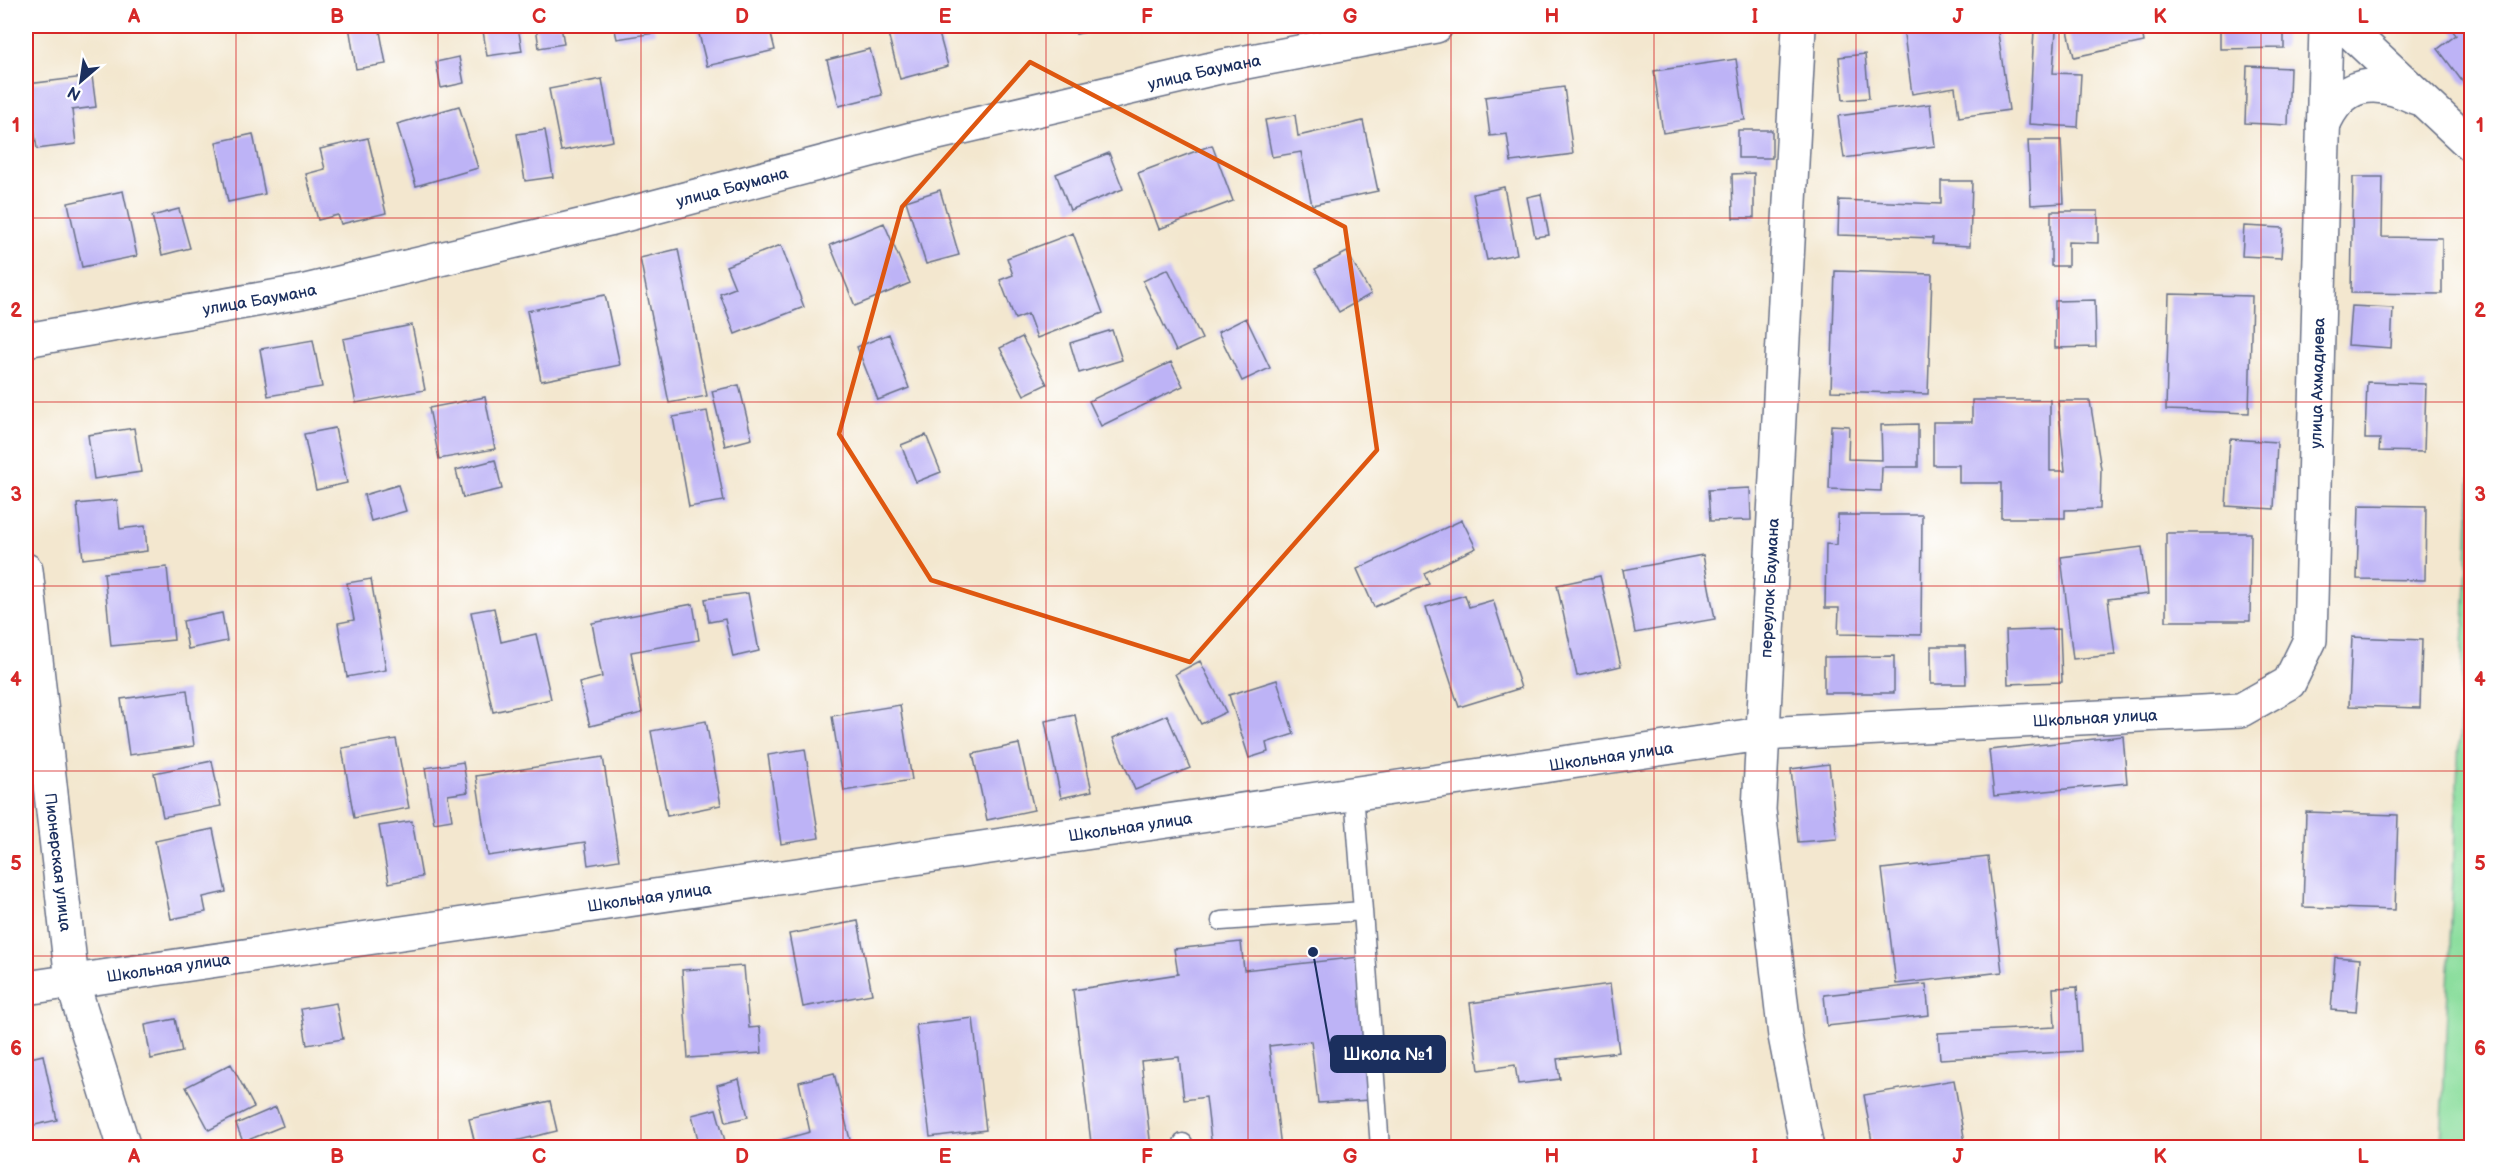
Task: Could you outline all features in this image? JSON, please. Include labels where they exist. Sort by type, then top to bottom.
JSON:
[{"type":"street","name":"улица Баумана","points":[[26,340],[302,292],[609,219],[935,133],[1220,67],[1436,26]]},
{"type":"street","name":"переулок Баумана","points":[[1799,26],[1761,734],[1759,810],[1785,1036],[1807,1148]]},
{"type":"street","name":"улица Ахмадиева","points":[[2241,710],[2289,683],[2310,640],[2326,26]]},
{"type":"street","points":[[2344,26],[2472,146]]},
{"type":"street","points":[[2323,126],[2330,111],[2340,98],[2357,88],[2379,86],[2405,92],[2424,101]]},
{"type":"street","name":"Пионерская улица","points":[[26,570],[72,981],[124,1148]]},
{"type":"street","name":"Школьная улица","points":[[26,988],[1761,734],[2241,710]]},
{"type":"lane","points":[[1354,794],[1380,1148]]},
{"type":"lane","points":[[1221,921],[1363,911]]},
{"type":"highlighted area","points":[[1030,62],[1345,227],[1377,450],[1190,662],[931,580],[839,434],[902,207]]},
{"type":"green space","points":[[2471,468],[2472,1147],[2441,1148],[2441,1147]]},
{"type":"building","points":[[349,26],[379,26],[386,64],[356,69]]},
{"type":"building","points":[[518,26],[522,51],[487,56],[483,31]]},
{"type":"building","points":[[536,26],[561,26],[564,44],[539,48]]},
{"type":"building","points":[[614,26],[653,26],[655,33],[617,39]]},
{"type":"building","points":[[697,26],[769,26],[775,50],[707,66]]},
{"type":"building","points":[[886,26],[937,26],[948,66],[900,79]]},
{"type":"building","points":[[1074,26],[1101,26],[1101,29],[1076,34]]},
{"type":"building","points":[[1997,26],[2009,110],[1959,117],[1955,87],[1912,94],[1903,27]]},
{"type":"building","points":[[2067,26],[2141,26],[2144,42],[2074,57]]},
{"type":"building","points":[[2220,26],[2284,26],[2284,48],[2220,49]]},
{"type":"building","points":[[2449,26],[2472,26],[2472,81],[2465,85],[2438,49],[2456,35]]},
{"type":"building","points":[[2034,30],[2056,31],[2053,73],[2081,74],[2078,127],[2029,124]]},
{"type":"building","points":[[870,49],[882,95],[839,106],[827,60]]},
{"type":"building","points":[[1865,54],[1869,98],[1843,100],[1839,57]]},
{"type":"building","points":[[459,57],[464,83],[441,88],[436,62]]},
{"type":"building","points":[[1736,59],[1745,120],[1663,133],[1654,71]]},
{"type":"building","points":[[2247,66],[2290,68],[2288,125],[2245,123]]},
{"type":"building","points":[[92,76],[96,107],[72,110],[76,144],[37,149],[28,84]]},
{"type":"building","points":[[602,79],[613,141],[561,151],[549,89]]},
{"type":"building","points":[[1564,87],[1573,154],[1511,162],[1507,134],[1490,136],[1485,97]]},
{"type":"building","points":[[1930,104],[1935,146],[1844,158],[1838,116]]},
{"type":"building","points":[[459,106],[478,168],[416,186],[397,124]]},
{"type":"building","points":[[1295,115],[1298,136],[1363,121],[1378,191],[1312,205],[1301,152],[1272,157],[1265,120]]},
{"type":"building","points":[[545,130],[553,177],[525,181],[517,134]]},
{"type":"building","points":[[1738,130],[1772,130],[1772,158],[1738,158]]},
{"type":"building","points":[[253,134],[265,194],[228,202],[216,142]]},
{"type":"building","points":[[368,138],[386,213],[341,224],[338,215],[318,220],[306,174],[325,169],[320,149]]},
{"type":"building","points":[[2028,140],[2061,140],[2064,203],[2031,205]]},
{"type":"building","points":[[1212,145],[1233,201],[1159,229],[1138,173]]},
{"type":"building","points":[[1109,153],[1123,189],[1070,210],[1056,174]]},
{"type":"building","points":[[1754,173],[1754,218],[1733,218],[1732,174]]},
{"type":"building","points":[[2353,177],[2383,177],[2382,237],[2442,238],[2442,294],[2351,293]]},
{"type":"building","points":[[1941,181],[1972,181],[1970,246],[1932,244],[1933,238],[1838,235],[1839,200],[1941,204]]},
{"type":"building","points":[[1504,187],[1517,254],[1487,260],[1473,194]]},
{"type":"building","points":[[940,190],[959,255],[926,264],[906,201]]},
{"type":"building","points":[[123,191],[137,256],[82,267],[68,203]]},
{"type":"building","points":[[1541,194],[1549,235],[1535,237],[1527,197]]},
{"type":"building","points":[[179,209],[190,248],[162,255],[152,216]]},
{"type":"building","points":[[2051,211],[2098,211],[2098,243],[2068,242],[2068,266],[2051,266]]},
{"type":"building","points":[[884,223],[910,283],[855,306],[830,245]]},
{"type":"building","points":[[2244,226],[2283,228],[2281,258],[2242,256]]},
{"type":"building","points":[[1073,233],[1103,313],[1037,338],[1028,314],[1015,319],[1000,280],[1013,275],[1007,258]]},
{"type":"building","points":[[781,245],[804,307],[735,334],[720,294],[735,288],[726,266]]},
{"type":"building","points":[[678,249],[707,396],[669,403],[640,258]]},
{"type":"building","points":[[1347,252],[1371,294],[1339,312],[1315,269]]},
{"type":"building","points":[[1168,269],[1202,339],[1176,351],[1143,281]]},
{"type":"building","points":[[1835,271],[1932,274],[1928,394],[1831,391]]},
{"type":"building","points":[[2169,294],[2252,296],[2249,413],[2166,410]]},
{"type":"building","points":[[605,295],[620,365],[541,381],[527,311]]},
{"type":"building","points":[[2095,300],[2096,347],[2055,348],[2055,301]]},
{"type":"building","points":[[2351,306],[2393,308],[2391,348],[2348,345]]},
{"type":"building","points":[[1246,318],[1270,368],[1242,381],[1218,332]]},
{"type":"building","points":[[412,325],[425,390],[356,403],[343,339]]},
{"type":"building","points":[[1112,330],[1122,360],[1079,373],[1070,343]]},
{"type":"building","points":[[889,334],[909,388],[878,400],[857,347]]},
{"type":"building","points":[[1022,337],[1047,384],[1024,395],[1000,348]]},
{"type":"building","points":[[313,340],[322,387],[268,396],[260,349]]},
{"type":"building","points":[[1171,362],[1183,386],[1101,426],[1089,401]]},
{"type":"building","points":[[2367,382],[2426,384],[2424,452],[2379,451],[2380,439],[2365,439]]},
{"type":"building","points":[[739,385],[752,439],[725,446],[712,391]]},
{"type":"building","points":[[485,397],[495,449],[439,459],[429,408]]},
{"type":"building","points":[[1972,400],[2050,400],[2050,471],[2065,471],[2058,401],[2090,401],[2101,469],[2100,509],[2065,510],[2065,518],[2001,518],[2001,483],[1959,483],[1959,465],[1933,465],[1933,422],[1972,422]]},
{"type":"building","points":[[707,411],[724,501],[689,507],[673,417]]},
{"type":"building","points":[[1918,424],[1918,467],[1882,467],[1881,491],[1829,489],[1831,425],[1849,426],[1848,459],[1882,460],[1881,425]]},
{"type":"building","points":[[134,428],[141,472],[94,479],[88,435]]},
{"type":"building","points":[[335,428],[347,483],[316,490],[304,434]]},
{"type":"building","points":[[926,435],[941,472],[916,482],[901,445]]},
{"type":"building","points":[[2230,439],[2277,442],[2274,509],[2226,506]]},
{"type":"building","points":[[495,460],[502,489],[463,498],[456,470]]},
{"type":"building","points":[[398,485],[406,511],[371,521],[364,495]]},
{"type":"building","points":[[1750,488],[1751,520],[1710,521],[1708,490]]},
{"type":"building","points":[[117,500],[120,529],[145,526],[147,551],[83,559],[77,504]]},
{"type":"building","points":[[2359,505],[2426,506],[2425,580],[2357,579]]},
{"type":"building","points":[[1838,515],[1922,515],[1921,635],[1838,634],[1839,608],[1825,608],[1826,544],[1837,545]]},
{"type":"building","points":[[1462,520],[1476,548],[1424,573],[1429,584],[1374,607],[1357,569]]},
{"type":"building","points":[[2166,533],[2251,533],[2250,621],[2166,621]]},
{"type":"building","points":[[2142,547],[2148,594],[2108,599],[2115,655],[2073,659],[2061,557]]},
{"type":"building","points":[[1703,555],[1715,619],[1635,633],[1623,570]]},
{"type":"building","points":[[167,567],[174,640],[111,646],[104,573]]},
{"type":"building","points":[[1600,576],[1621,666],[1577,676],[1557,585]]},
{"type":"building","points":[[371,579],[386,670],[347,677],[338,623],[354,620],[347,583]]},
{"type":"building","points":[[748,593],[759,651],[733,657],[725,619],[709,622],[705,599]]},
{"type":"building","points":[[1465,595],[1469,607],[1493,600],[1521,688],[1459,707],[1426,607]]},
{"type":"building","points":[[693,604],[699,640],[631,652],[642,713],[590,726],[579,683],[602,677],[592,623]]},
{"type":"building","points":[[494,608],[501,642],[536,634],[551,699],[493,712],[471,612]]},
{"type":"building","points":[[222,613],[227,641],[188,649],[183,621]]},
{"type":"building","points":[[2060,629],[2062,682],[2008,684],[2006,631]]},
{"type":"building","points":[[2352,637],[2422,640],[2420,708],[2349,706]]},
{"type":"building","points":[[1931,646],[1965,646],[1966,684],[1931,684]]},
{"type":"building","points":[[1894,656],[1894,693],[1824,693],[1824,657]]},
{"type":"building","points":[[1200,661],[1226,712],[1201,724],[1175,674]]},
{"type":"building","points":[[1277,680],[1294,734],[1266,743],[1268,752],[1249,758],[1229,695]]},
{"type":"building","points":[[187,690],[194,746],[129,755],[121,699]]},
{"type":"building","points":[[900,705],[912,780],[844,791],[832,716]]},
{"type":"building","points":[[1075,715],[1092,791],[1061,798],[1045,721]]},
{"type":"building","points":[[1167,715],[1190,768],[1135,790],[1113,738]]},
{"type":"building","points":[[706,721],[721,805],[667,816],[651,731]]},
{"type":"building","points":[[2123,736],[2127,783],[1994,796],[1989,750]]},
{"type":"building","points":[[396,739],[409,808],[354,818],[342,748]]},
{"type":"building","points":[[1019,744],[1034,810],[987,820],[973,754]]},
{"type":"building","points":[[805,749],[819,838],[781,844],[768,755]]},
{"type":"building","points":[[603,757],[619,860],[588,865],[585,842],[488,856],[476,776]]},
{"type":"building","points":[[212,761],[221,806],[163,817],[154,773]]},
{"type":"building","points":[[463,762],[468,792],[448,795],[452,820],[434,823],[425,768]]},
{"type":"building","points":[[1829,764],[1837,839],[1798,842],[1791,769]]},
{"type":"building","points":[[2306,812],[2398,815],[2395,910],[2303,907]]},
{"type":"building","points":[[412,821],[422,877],[389,883],[379,826]]},
{"type":"building","points":[[213,829],[226,892],[203,897],[206,912],[171,919],[155,841]]},
{"type":"building","points":[[1988,857],[2002,972],[1896,984],[1882,869]]},
{"type":"building","points":[[858,921],[872,994],[803,1007],[789,934]]},
{"type":"building","points":[[1241,942],[1244,970],[1359,957],[1371,1100],[1318,1103],[1311,1041],[1269,1046],[1281,1148],[1212,1148],[1206,1097],[1184,1100],[1179,1057],[1141,1061],[1151,1148],[1070,1148],[1091,1143],[1073,990],[1178,974],[1174,949]]},
{"type":"building","points":[[2335,957],[2360,959],[2356,1012],[2331,1010]]},
{"type":"building","points":[[744,966],[749,1028],[760,1027],[762,1053],[688,1058],[682,970]]},
{"type":"building","points":[[1610,984],[1619,1052],[1557,1059],[1560,1079],[1518,1084],[1515,1065],[1479,1070],[1470,1003]]},
{"type":"building","points":[[1926,984],[1929,1015],[1827,1026],[1824,995]]},
{"type":"building","points":[[2077,987],[2081,1051],[1940,1059],[1938,1033],[2055,1027],[2053,988]]},
{"type":"building","points":[[336,1003],[343,1039],[307,1045],[301,1009]]},
{"type":"building","points":[[973,1018],[986,1130],[930,1137],[916,1025]]},
{"type":"building","points":[[175,1019],[182,1052],[151,1059],[145,1025]]},
{"type":"building","points":[[43,1055],[57,1120],[26,1127],[26,1059]]},
{"type":"building","points":[[231,1064],[254,1107],[209,1130],[186,1087]]},
{"type":"building","points":[[834,1073],[852,1148],[751,1148],[810,1132],[799,1082]]},
{"type":"building","points":[[739,1079],[748,1117],[726,1122],[717,1085]]},
{"type":"building","points":[[1954,1080],[1966,1148],[1873,1148],[1864,1095]]},
{"type":"building","points":[[550,1101],[557,1131],[487,1148],[476,1148],[469,1119]]},
{"type":"building","points":[[276,1107],[283,1126],[243,1142],[236,1124]]},
{"type":"building","points":[[716,1109],[727,1148],[700,1148],[692,1115]]},
{"type":"place","name":"Школа №1","points":[[1313,952]]}]
